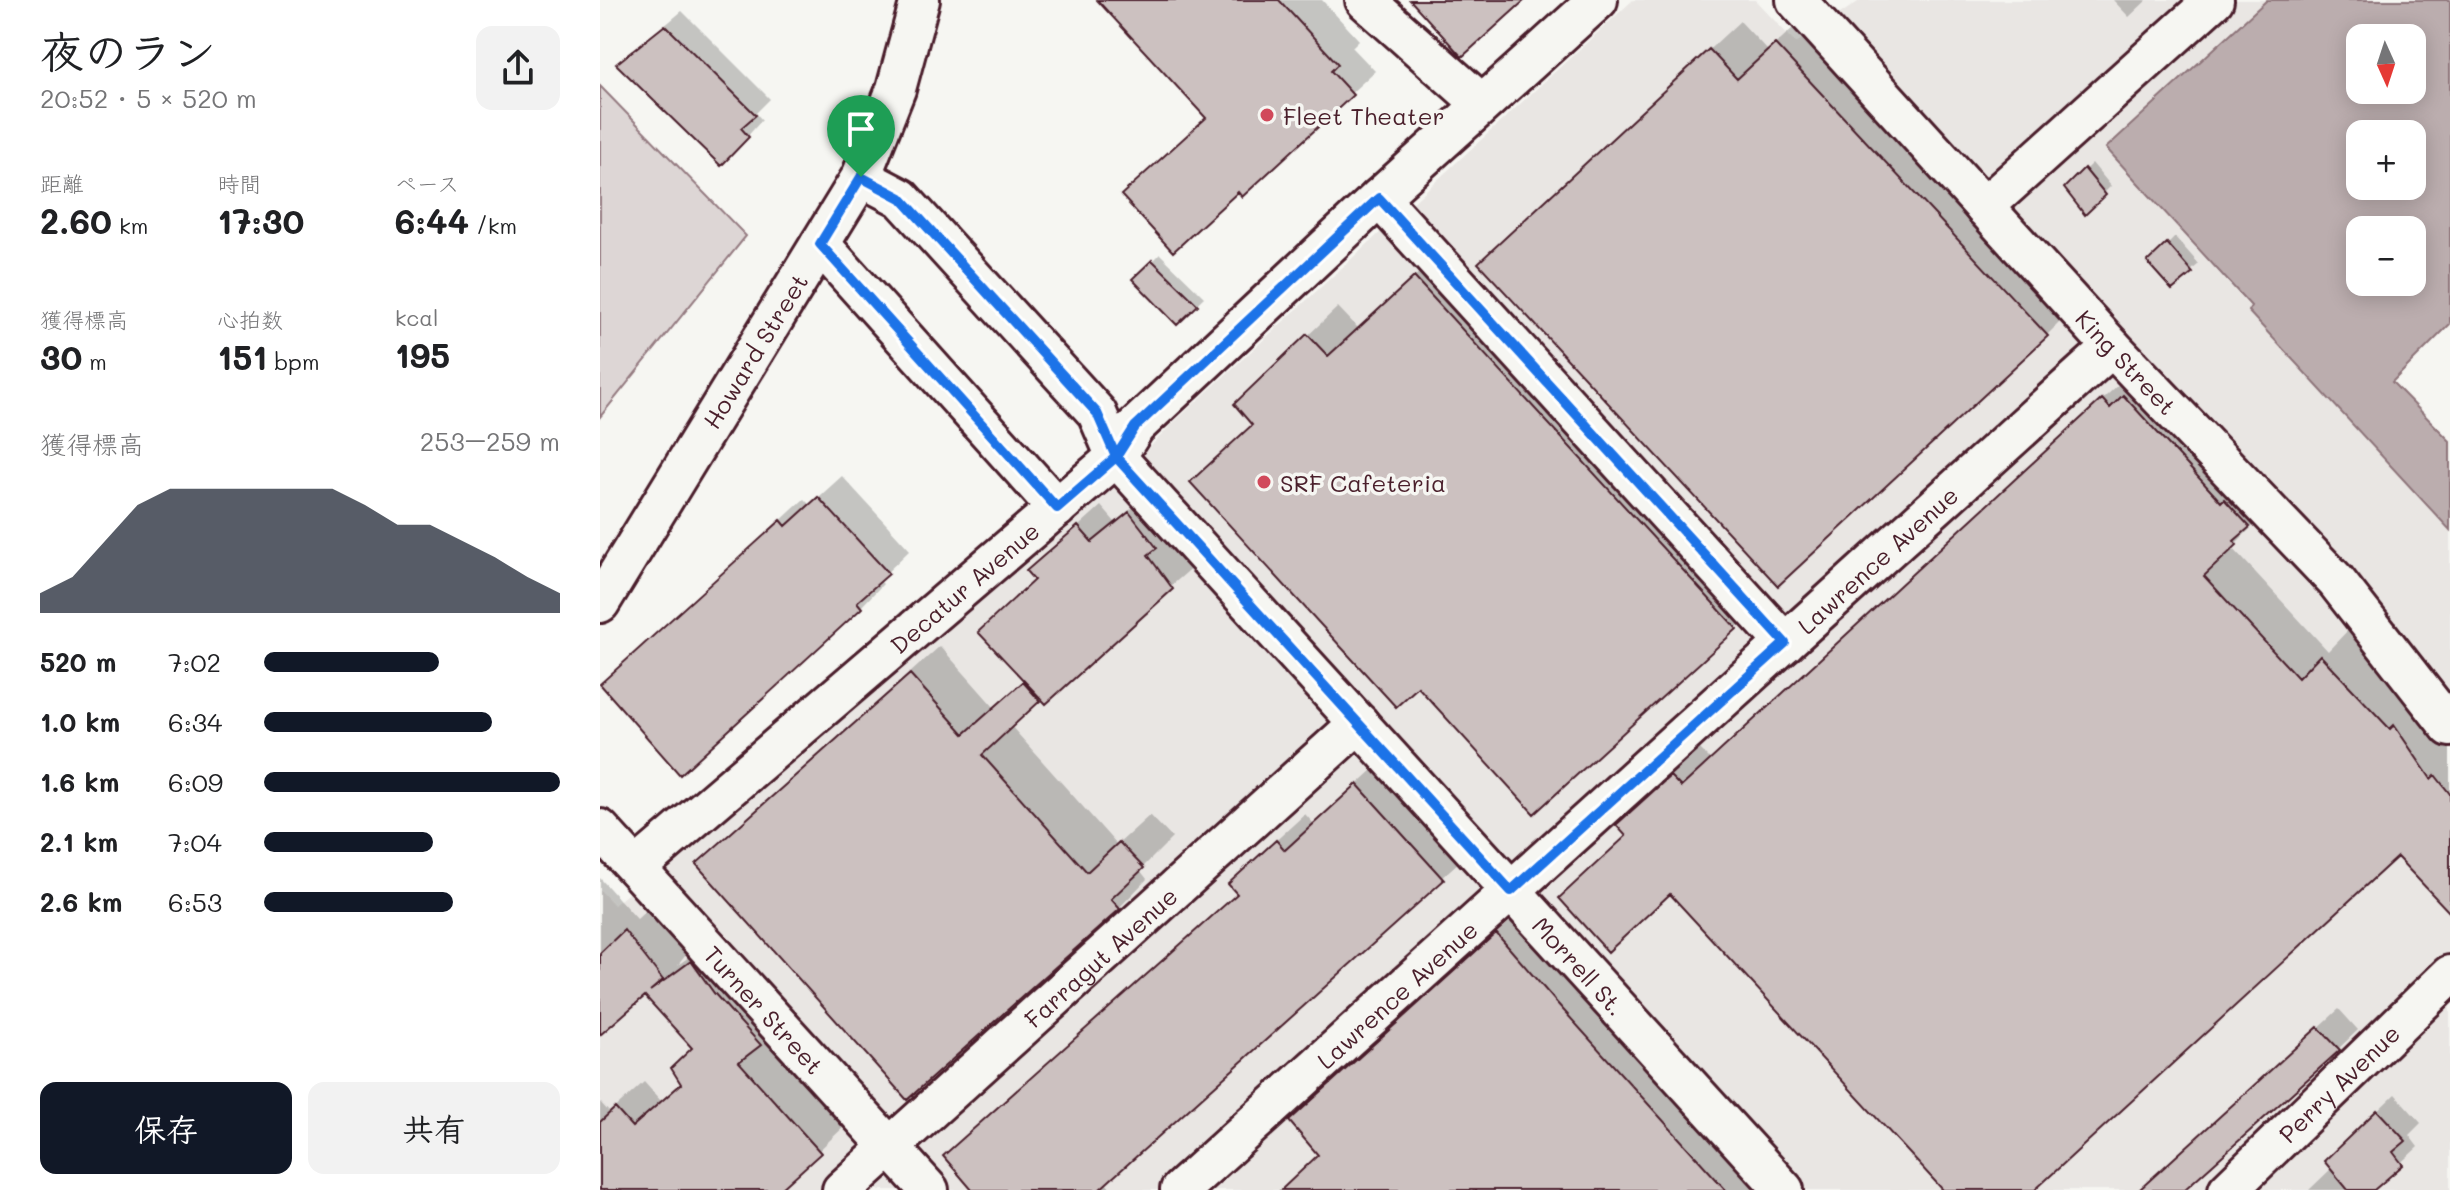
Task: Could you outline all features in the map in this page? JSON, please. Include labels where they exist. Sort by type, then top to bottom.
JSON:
[{"type":"street","name":"Howard Street","points":[[600,603],[861,177],[896,89],[920,0]]},
{"type":"street","points":[[1365,0],[1482,104]]},
{"type":"street","name":"Decatur Avenue","points":[[636,868],[1116,457],[1135,427],[1379,198],[1598,0]]},
{"type":"street","name":"King Street","points":[[1796,0],[2112,347],[2336,581],[2450,727]]},
{"type":"street","points":[[1984,207],[2214,0]]},
{"type":"street","name":"Morrell St.","points":[[861,177],[901,198],[1097,413],[1116,457],[1784,1190]]},
{"type":"street","points":[[1379,198],[1785,643]]},
{"type":"street","points":[[820,244],[1057,508]]},
{"type":"street","name":"Lawrence Avenue","points":[[1180,1190],[2112,347]]},
{"type":"street","name":"Farragut Avenue","points":[[842,1190],[1359,723]]},
{"type":"street","name":"Turner Street","points":[[600,829],[929,1190]]},
{"type":"street","name":"Perry Avenue","points":[[2228,1190],[2450,975]]},
{"type":"shaded area","points":[[1633,0],[1755,0],[1796,43],[1861,0],[2267,0],[2106,148],[2450,529],[2450,1190],[600,1190],[600,890],[614,905],[1109,490],[1172,424]]},
{"type":"shaded area","points":[[2267,0],[2450,0],[2450,324],[2392,382],[2450,441],[2450,530],[2248,311],[2251,306],[2106,148]]},
{"type":"shaded area","points":[[600,86],[746,236],[600,417]]},
{"type":"building","name":"Fleet Theater","points":[[1097,0],[1279,0],[1338,64],[1331,71],[1353,95],[1242,197],[1238,192],[1173,252],[1121,195],[1206,118]]},
{"type":"building","points":[[1410,0],[1525,0],[1462,57]]},
{"type":"building","points":[[665,25],[756,115],[741,128],[749,137],[721,166],[616,64]]},
{"type":"building","points":[[1775,44],[2048,336],[1778,586],[1478,263],[1709,49],[1737,79]]},
{"type":"building","points":[[2084,168],[2106,195],[2085,215],[2064,188]]},
{"type":"building","points":[[2167,243],[2193,273],[2172,290],[2147,262]]},
{"type":"building","points":[[1152,260],[1198,305],[1177,325],[1132,279]]},
{"type":"building","points":[[1414,277],[1737,629],[1534,814],[1418,687],[1396,707],[1190,482],[1252,425],[1234,404],[1307,334],[1328,356]]},
{"type":"building","points":[[2123,395],[2221,502],[2224,499],[2250,527],[2234,541],[2237,545],[2204,576],[2298,678],[2320,655],[2390,729],[2394,725],[2431,779],[2435,775],[2450,794],[2450,913],[2397,857],[2035,1190],[1943,1190],[1670,894],[1608,952],[1559,898],[1626,836],[1616,825],[1670,776],[1681,787],[2102,399],[2110,408]]},
{"type":"building","points":[[818,497],[889,574],[857,602],[862,608],[680,775],[600,684],[781,520],[786,526]]},
{"type":"building","points":[[1129,512],[1157,548],[1148,555],[1173,589],[1046,704],[978,632],[1034,580],[1026,571],[1078,526],[1092,542]]},
{"type":"building","points":[[910,674],[964,734],[1023,682],[1040,701],[982,755],[1087,872],[1119,842],[1144,868],[1111,899],[1120,909],[907,1100],[696,864]]},
{"type":"building","points":[[1357,784],[1444,880],[1099,1190],[972,1190],[943,1156],[1237,894],[1228,884],[1276,840],[1285,850]]},
{"type":"building","points":[[624,930],[663,980],[650,991],[691,961],[714,993],[761,1045],[739,1062],[821,1153],[780,1190],[600,1190],[600,1122],[615,1108],[632,1127],[681,1084],[671,1068],[692,1048],[645,996],[600,1035],[600,953]]},
{"type":"building","points":[[1496,933],[1726,1190],[1281,1190],[1318,1155],[1289,1121]]},
{"type":"building","points":[[2318,1027],[2340,1050],[2184,1190],[2139,1190]]},
{"type":"building","points":[[2377,1110],[2406,1141],[2393,1152],[2403,1165],[2374,1190],[2348,1190],[2324,1161]]},
{"type":"place","name":"Fleet Theater","points":[[1267,115]]},
{"type":"place","name":"SRF Cafeteria","points":[[1264,482]]},
{"type":"route","points":[[861,177],[820,244],[1057,508],[1116,457],[1511,891],[1785,643],[1379,198],[1135,427],[1116,457],[1097,413],[901,198],[861,177]]}]
